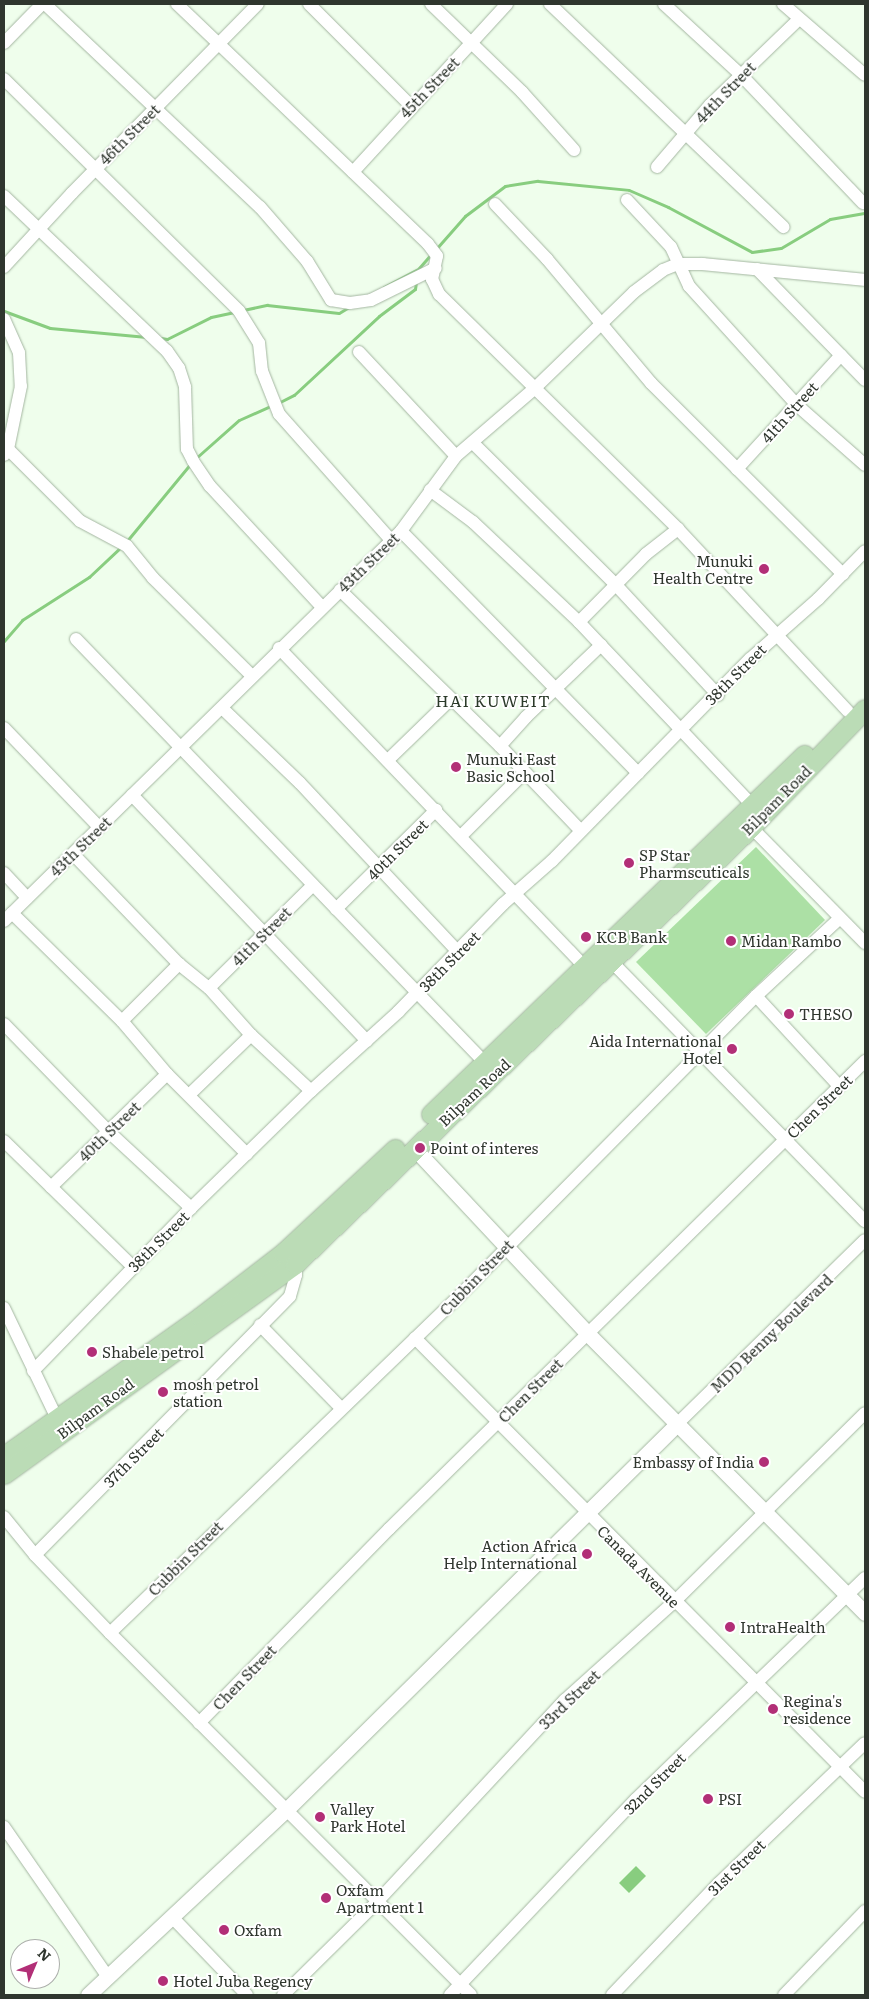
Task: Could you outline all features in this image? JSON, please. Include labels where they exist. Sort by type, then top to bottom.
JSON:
[{"type":"main road","name":"Bilpam Road","points":[[4,1474],[60,1425],[283,1253],[610,960],[751,827],[857,710],[865,694]]},
{"type":"main road","name":"Bilpam Road","points":[[4,1456],[60,1425],[295,1264],[414,1148],[584,966],[752,805],[857,710]]},
{"type":"street","points":[[4,43],[44,4],[156,107],[290,241],[331,300],[350,303],[372,300],[436,262]]},
{"type":"street","points":[[178,4],[428,244],[436,262],[432,279],[439,294],[678,529],[857,710]]},
{"type":"street","name":"46th Street","points":[[4,267],[96,168],[258,4]]},
{"type":"street","points":[[309,4],[411,106]]},
{"type":"street","points":[[431,4],[470,45],[522,92],[574,150]]},
{"type":"street","name":"45th Street","points":[[353,172],[411,106],[507,4]]},
{"type":"street","points":[[550,4],[684,135],[783,227]]},
{"type":"street","points":[[664,4],[741,75],[863,203]]},
{"type":"street","points":[[783,4],[798,20],[865,75]]},
{"type":"street","name":"44th Street","points":[[657,167],[684,135],[741,75],[798,20]]},
{"type":"street","points":[[4,79],[240,311],[259,343],[262,371],[279,414],[391,540]]},
{"type":"street","points":[[4,196],[167,351],[179,368],[185,387],[187,449],[193,462],[210,486],[322,607]]},
{"type":"street","points":[[628,200],[671,248],[689,286],[798,406],[865,465]]},
{"type":"street","points":[[494,204],[602,321],[613,340],[646,377],[843,574]]},
{"type":"street","points":[[678,264],[757,269],[865,280]]},
{"type":"street","name":"43th Street","points":[[8,917],[222,708],[279,648],[401,531],[456,456],[534,389],[602,321],[662,270],[678,264]]},
{"type":"street","points":[[757,269],[865,380]]},
{"type":"street","points":[[4,319],[18,353],[22,386],[6,452],[80,521],[124,545],[153,578],[252,676]]},
{"type":"street","points":[[359,352],[456,456]]},
{"type":"street","name":"41th Street","points":[[737,469],[798,406],[841,355]]},
{"type":"street","points":[[473,443],[616,585],[718,695]]},
{"type":"street","points":[[430,490],[473,522],[579,622],[641,689],[682,727],[752,805]]},
{"type":"street","points":[[579,622],[646,554],[678,529]]},
{"type":"street","points":[[401,531],[557,688],[638,773]]},
{"type":"street","name":"38th Street","points":[[33,1371],[132,1266],[310,1091],[367,1041],[417,993],[581,831],[682,727],[718,695],[778,632],[843,574],[865,551]]},
{"type":"street","points":[[340,590],[500,746],[581,831]]},
{"type":"street","points":[[76,639],[490,1068]]},
{"type":"street","points":[[500,746],[601,645]]},
{"type":"street","points":[[279,648],[462,835],[584,966]]},
{"type":"street","points":[[389,759],[451,698]]},
{"type":"street","points":[[222,708],[380,868],[458,952]]},
{"type":"street","points":[[4,728],[99,827]]},
{"type":"street","points":[[462,835],[524,773]]},
{"type":"street","points":[[132,795],[367,1041]]},
{"type":"street","name":"40th Street","points":[[336,909],[380,868],[436,810]]},
{"type":"street","points":[[751,827],[839,919],[865,942]]},
{"type":"street","points":[[73,854],[179,964],[209,988],[251,1035],[310,1091]]},
{"type":"street","points":[[4,873],[27,898]]},
{"type":"street","name":"41th Street","points":[[209,988],[313,885]]},
{"type":"street","points":[[8,917],[122,1021],[167,1074],[190,1094],[247,1154]]},
{"type":"street","name":"Cubbin Street","points":[[110,1632],[340,1407],[415,1338],[756,996],[839,919]]},
{"type":"street","points":[[610,960],[865,1221]]},
{"type":"street","points":[[122,1021],[179,964]]},
{"type":"street","points":[[756,996],[838,1086]]},
{"type":"street","points":[[4,1024],[109,1132],[191,1208]]},
{"type":"street","points":[[190,1094],[251,1035]]},
{"type":"street","name":"Chen Street","points":[[199,1723],[499,1421],[865,1061]]},
{"type":"street","name":"40th Street","points":[[51,1187],[167,1074]]},
{"type":"street","points":[[4,1140],[132,1266]]},
{"type":"street","points":[[414,1148],[676,1425],[865,1613]]},
{"type":"street","name":"MDD Benny Boulevard","points":[[676,1425],[865,1240]]},
{"type":"street","name":"37th Street","points":[[34,1555],[290,1296],[296,1274],[295,1264]]},
{"type":"street","points":[[4,1308],[60,1425]]},
{"type":"street","points":[[260,1325],[340,1407]]},
{"type":"street","name":"Canada Avenue","points":[[415,1338],[865,1792]]},
{"type":"street","name":"33rd Street","points":[[283,1995],[377,1902],[565,1700],[675,1602],[865,1413]]},
{"type":"street","points":[[88,1995],[286,1810],[588,1514],[676,1425]]},
{"type":"street","points":[[4,1517],[34,1555],[470,1995]]},
{"type":"street","name":"32nd Street","points":[[450,1995],[636,1799],[865,1578]]},
{"type":"street","name":"31st Street","points":[[612,1995],[719,1883],[865,1743]]},
{"type":"street","points":[[4,1827],[108,1977]]},
{"type":"street","points":[[784,1995],[865,1911]]},
{"type":"street","points":[[172,1917],[248,1995]]},
{"type":"shaded area","name":"Midan Rambo","points":[[756,847],[825,920],[706,1034],[636,962]]},
{"type":"shaded area","points":[[636,1866],[646,1876],[629,1893],[619,1883]]},
{"type":"waterway","points":[[436,249],[465,216],[505,186],[538,181],[629,190],[668,207],[752,252],[781,248],[830,219],[865,213]]},
{"type":"waterway","points":[[384,287],[419,268],[432,253]]},
{"type":"waterway","points":[[278,403],[294,395],[379,316],[415,289],[416,282]]},
{"type":"waterway","points":[[243,310],[267,305],[339,313],[349,307]]},
{"type":"waterway","points":[[4,311],[50,328],[147,337]]},
{"type":"waterway","points":[[161,338],[167,339],[211,317],[234,312]]},
{"type":"waterway","points":[[196,458],[239,420],[272,405]]},
{"type":"waterway","points":[[126,542],[192,462]]},
{"type":"waterway","points":[[4,641],[22,620],[89,577],[121,547]]},
{"type":"place","name":"Munuki Health Centre","points":[[764,569]]},
{"type":"place","name":"Munuki East Basic School","points":[[456,767]]},
{"type":"place","name":"SP Star Pharmscuticals","points":[[629,863]]},
{"type":"place","name":"KCB Bank","points":[[586,937]]},
{"type":"place","name":"Midan Rambo","points":[[731,941]]},
{"type":"place","name":"THESO","points":[[789,1014]]},
{"type":"place","name":"Aida International Hotel","points":[[732,1049]]},
{"type":"place","name":"Point of interes","points":[[420,1148]]},
{"type":"place","name":"Shabele petrol","points":[[92,1352]]},
{"type":"place","name":"mosh petrol station","points":[[163,1392]]},
{"type":"place","name":"Embassy of India","points":[[764,1462]]},
{"type":"place","name":"Action Africa Help International","points":[[587,1554]]},
{"type":"place","name":"IntraHealth","points":[[730,1627]]},
{"type":"place","name":"Regina's residence","points":[[773,1709]]},
{"type":"place","name":"PSI","points":[[708,1799]]},
{"type":"place","name":"Valley Park Hotel","points":[[320,1817]]},
{"type":"place","name":"Oxfam Apartment 1","points":[[326,1898]]},
{"type":"place","name":"Oxfam","points":[[224,1930]]},
{"type":"place","name":"Hotel Juba Regency","points":[[163,1981]]},
{"type":"district","name":"HAI KUWEIT","points":[[493,700]]}]
